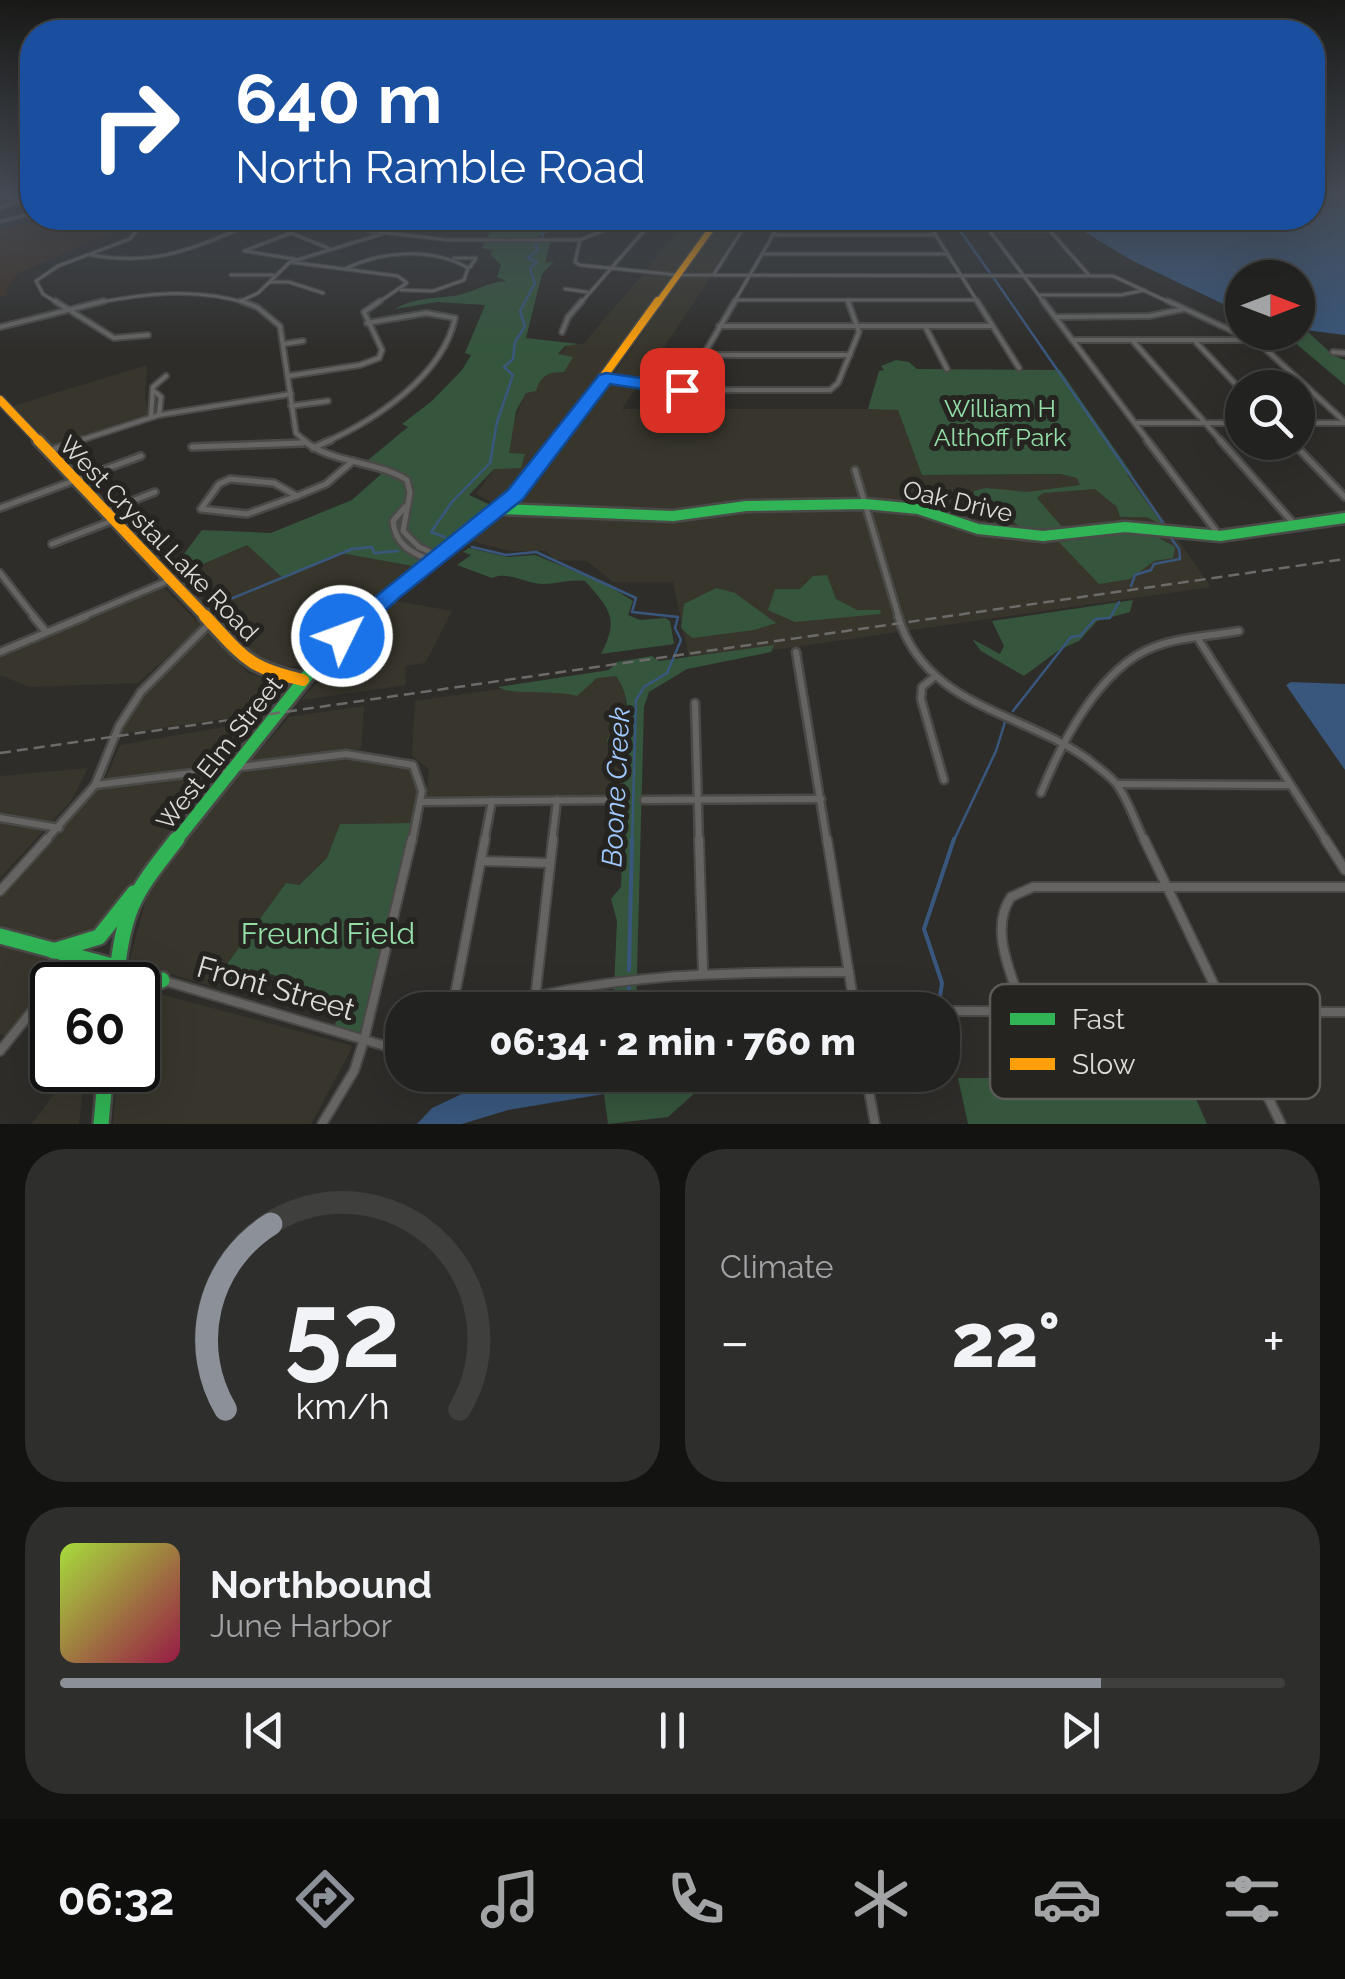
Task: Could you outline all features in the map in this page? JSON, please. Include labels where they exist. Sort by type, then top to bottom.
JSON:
[{"type":"main road","name":"West Elm Street","points":[[117,962],[124,919],[136,891],[303,680],[360,620],[500,509],[531,478],[699,245]]},
{"type":"main road","name":"West Crystal Lake Road","points":[[2,405],[210,624],[257,668],[303,680]]},
{"type":"main road","name":"Oak Drive","points":[[500,509],[673,516],[746,506],[865,504],[918,510],[978,530],[1014,536],[1126,528],[1220,536],[1345,518]]},
{"type":"main road","points":[[53,951],[98,937],[136,891]]},
{"type":"main road","name":"Front Street","points":[[0,936],[96,962]]},
{"type":"main road","points":[[100,1124],[104,1092]]},
{"type":"street","points":[[109,245],[58,266],[36,281],[43,294],[114,338],[148,335]]},
{"type":"street","points":[[90,254],[130,263],[156,261],[196,245]]},
{"type":"street","points":[[258,245],[244,251],[296,259]]},
{"type":"street","points":[[322,245],[331,249]]},
{"type":"street","points":[[244,300],[290,262],[343,245]]},
{"type":"street","points":[[579,245],[574,262],[609,270],[677,276],[1123,278],[1225,326]]},
{"type":"street","points":[[562,332],[568,316],[631,245]]},
{"type":"street","points":[[713,276],[732,245]]},
{"type":"street","points":[[682,390],[766,245]]},
{"type":"street","points":[[943,245],[1018,368]]},
{"type":"street","points":[[1001,245],[1220,536]]},
{"type":"street","points":[[1063,245],[1089,275]]},
{"type":"street","points":[[345,269],[361,259],[384,254],[476,258],[464,280],[446,289],[398,290]]},
{"type":"street","points":[[762,254],[948,254]]},
{"type":"street","points":[[442,258],[468,268]]},
{"type":"street","points":[[288,376],[378,358],[382,350],[363,317],[368,307],[407,283],[406,278],[290,262]]},
{"type":"street","points":[[231,275],[276,276]]},
{"type":"street","points":[[270,282],[289,282],[323,293]]},
{"type":"street","points":[[566,289],[589,292]]},
{"type":"street","points":[[1038,296],[1121,296],[1148,290]]},
{"type":"street","points":[[0,328],[88,304],[163,294],[244,300],[278,322],[296,433],[312,448],[390,469],[406,480],[411,495],[394,518],[394,535],[406,549],[436,559]]},
{"type":"street","points":[[734,300],[978,300]]},
{"type":"street","points":[[606,378],[682,390],[830,390],[860,332],[848,300]]},
{"type":"street","points":[[1055,317],[1149,316],[1186,308]]},
{"type":"street","points":[[312,448],[394,408],[436,359],[456,322],[440,312],[367,323]]},
{"type":"street","points":[[719,326],[992,326]]},
{"type":"street","points":[[925,326],[947,369]]},
{"type":"street","points":[[1072,340],[1225,340]]},
{"type":"street","points":[[1132,340],[1295,525]]},
{"type":"street","points":[[1194,340],[1225,373]]},
{"type":"street","points":[[283,344],[303,341]]},
{"type":"street","points":[[1265,350],[1345,422]]},
{"type":"street","points":[[1333,352],[1345,352]]},
{"type":"street","points":[[703,355],[850,356]]},
{"type":"street","points":[[151,418],[154,387],[166,376]]},
{"type":"street","points":[[155,392],[160,397],[159,416]]},
{"type":"street","points":[[48,451],[159,416],[291,394]]},
{"type":"street","points":[[292,406],[328,400]]},
{"type":"street","points":[[1315,423],[1345,422]]},
{"type":"street","points":[[1135,423],[1225,423]]},
{"type":"street","points":[[192,447],[222,443],[284,448],[304,443]]},
{"type":"street","points":[[0,508],[141,456]]},
{"type":"street","points":[[1309,460],[1345,497]]},
{"type":"street","points":[[297,496],[274,482],[230,480],[220,484],[201,510],[247,514],[297,496],[326,484],[353,461]]},
{"type":"street","points":[[856,470],[906,643],[933,678],[1061,742],[1092,761],[1117,784],[1214,984]]},
{"type":"street","points":[[52,544],[155,492]]},
{"type":"street","points":[[0,573],[46,632]]},
{"type":"street","points":[[0,652],[170,580]]},
{"type":"street","points":[[0,891],[94,785],[119,726],[141,692],[210,624]]},
{"type":"street","points":[[1041,793],[1061,742],[1122,664],[1155,646],[1239,632]]},
{"type":"street","points":[[1196,637],[1345,870]]},
{"type":"street","points":[[796,652],[853,992]]},
{"type":"street","points":[[933,678],[922,688],[921,700],[944,780]]},
{"type":"street","points":[[694,703],[704,972]]},
{"type":"street","points":[[94,785],[364,755],[413,765],[423,784],[420,802],[364,1040],[354,1071],[322,1124]]},
{"type":"street","points":[[1117,784],[1290,784]]},
{"type":"street","points":[[644,800],[821,799]]},
{"type":"street","points":[[557,800],[536,992],[628,977],[704,972],[849,972]]},
{"type":"street","points":[[420,802],[610,800]]},
{"type":"street","points":[[456,992],[492,801]]},
{"type":"street","points":[[4,818],[59,828]]},
{"type":"street","points":[[481,862],[550,863]]},
{"type":"street","points":[[1016,984],[1001,936],[1000,913],[1011,897],[1033,887],[1345,887]]},
{"type":"street","points":[[72,962],[76,957]]},
{"type":"street","name":"Front Street","points":[[162,980],[385,1046]]},
{"type":"street","points":[[960,1011],[990,1012]]},
{"type":"street","points":[[0,1051],[30,1014]]},
{"type":"street","points":[[869,1092],[875,1124]]},
{"type":"street","points":[[1269,1099],[1281,1124]]},
{"type":"shaded area","points":[[0,245],[82,245],[17,274],[5,291],[9,295],[0,297]]},
{"type":"shaded area","points":[[665,245],[694,245],[675,274],[645,271]]},
{"type":"shaded area","points":[[704,245],[730,245],[711,274],[684,274]]},
{"type":"shaded area","points":[[643,274],[674,276],[545,451],[496,504],[476,494],[495,468],[526,391],[568,345],[583,344]]},
{"type":"shaded area","points":[[681,277],[711,277],[641,381],[612,377]]},
{"type":"shaded area","points":[[147,365],[145,399],[150,420],[58,451],[13,406]]},
{"type":"shaded area","points":[[608,382],[638,385],[622,409],[898,409],[922,475],[1132,474],[1211,587],[690,662],[673,582],[613,582],[587,561],[555,560],[546,551],[510,551],[467,540],[511,505]]},
{"type":"shaded area","points":[[247,545],[284,579],[341,553],[412,566],[296,666],[276,667],[248,650],[178,575]]},
{"type":"shaded area","points":[[162,586],[201,626],[138,683],[29,687],[0,675],[0,654]]},
{"type":"shaded area","points":[[396,601],[452,611],[425,663],[405,666],[406,685],[301,700]]},
{"type":"shaded area","points":[[205,634],[211,634],[247,673],[274,681],[278,688],[257,714],[120,734],[153,682]]},
{"type":"shaded area","points":[[627,671],[620,795],[426,796],[429,769],[412,756],[415,701]]},
{"type":"shaded area","points":[[364,706],[361,749],[251,761],[289,717]]},
{"type":"shaded area","points":[[253,722],[84,948],[0,926],[0,898],[105,780],[120,745]]},
{"type":"shaded area","points":[[349,759],[406,767],[417,781],[416,823],[340,824],[327,858],[298,885],[286,883],[211,986],[160,971],[160,962],[129,962],[149,889],[241,773]]},
{"type":"shaded area","points":[[88,768],[71,801],[0,878],[0,776]]},
{"type":"shaded area","points":[[0,944],[67,960],[30,962],[30,1006],[6,1036],[0,1034]]},
{"type":"shaded area","points":[[160,994],[353,1046],[311,1124],[113,1124],[116,1092],[160,1092]]},
{"type":"shaded area","points":[[55,1092],[83,1092],[79,1124],[32,1124]]},
{"type":"green space","points":[[550,245],[545,263],[554,261],[542,274],[526,338],[579,344],[565,346],[558,354],[573,357],[564,372],[543,378],[536,391],[526,393],[516,411],[509,453],[525,454],[521,468],[494,469],[469,495],[493,506],[412,566],[341,553],[284,579],[247,545],[178,575],[172,570],[202,530],[271,533],[352,500],[389,467],[367,461],[408,427],[402,424],[462,370],[471,355],[465,353],[485,305],[437,302],[395,309],[418,300],[459,295],[506,281],[497,277],[501,265],[490,254],[493,251],[482,248]]},
{"type":"green space","points":[[1315,338],[1334,356],[1345,360],[1345,385],[1304,350],[1315,350]]},
{"type":"green space","name":"William H Althoff Park","points":[[896,360],[909,362],[917,369],[1060,370],[1163,525],[1146,517],[1120,517],[1117,507],[1095,489],[1043,493],[1037,498],[1063,528],[1022,529],[1013,521],[973,517],[974,491],[986,488],[1027,492],[1080,485],[1077,478],[1061,474],[922,475],[898,410],[868,409],[879,371],[884,370],[881,366]]},
{"type":"green space","points":[[1131,533],[1157,537],[1175,547],[1173,558],[1154,561],[1130,579],[1099,584],[1059,542]]},
{"type":"green space","points":[[469,548],[507,557],[535,555],[604,583],[633,601],[628,615],[640,620],[670,621],[674,644],[601,654],[610,632],[610,615],[585,581],[542,584],[510,577],[492,578],[457,565],[471,555],[463,552]]},
{"type":"green space","points":[[827,575],[836,599],[857,610],[881,610],[880,614],[795,622],[768,610],[775,589],[800,589],[813,576]]},
{"type":"green space","points":[[716,588],[735,593],[776,623],[754,630],[692,638],[681,628],[684,604]]},
{"type":"green space","points":[[1133,600],[1130,612],[1097,621],[1079,641],[1059,650],[1024,676],[981,651],[972,639],[1000,654],[1004,646],[992,621]]},
{"type":"green space","points":[[774,645],[771,652],[687,669],[649,692],[644,707],[636,992],[614,992],[617,921],[611,899],[621,887],[624,794],[619,780],[620,760],[612,755],[607,739],[627,720],[624,692],[616,676],[597,678],[577,696],[498,687],[609,670],[617,662],[652,656],[659,661]]},
{"type":"green space","name":"Freund Field","points":[[416,823],[364,1040],[332,1030],[342,1010],[339,1002],[307,991],[302,983],[251,969],[246,976],[211,986],[286,883],[299,885],[327,858],[340,824]]},
{"type":"green space","points":[[960,1078],[990,1078],[990,1099],[1196,1099],[1207,1124],[968,1124]]},
{"type":"green space","points":[[696,1092],[668,1117],[608,1124],[604,1094]]},
{"type":"water","points":[[1107,245],[1345,245],[1345,335],[1315,331],[1315,260],[1225,260],[1225,305]]},
{"type":"water","points":[[1345,684],[1345,770],[1286,685]]},
{"type":"water","points":[[466,1092],[607,1092],[508,1110],[462,1124],[417,1124],[432,1108]]},
{"type":"waterway","name":"Boone Creek","points":[[445,537],[431,532],[452,502],[490,463],[497,422],[513,375],[504,367],[513,359],[515,342],[525,326],[520,311],[535,283],[530,269],[537,262],[528,258],[538,250],[535,245]]},
{"type":"waterway","points":[[970,245],[990,273]]},
{"type":"waterway","points":[[993,277],[1166,527]]},
{"type":"waterway","points":[[1131,586],[1135,575],[1151,570],[1154,564],[1180,559],[1179,549],[1171,538]]},
{"type":"waterway","points":[[211,607],[352,549],[372,547],[374,553],[398,551]]},
{"type":"waterway","name":"Boone Creek","points":[[472,547],[506,555],[536,552],[636,598],[632,612],[678,617],[675,628],[681,640],[667,673],[644,687],[636,700],[632,842]]},
{"type":"waterway","points":[[1013,711],[1071,637],[1080,636],[1095,619],[1110,618],[1119,602]]},
{"type":"waterway","points":[[953,842],[996,751],[1005,722]]},
{"type":"waterway","name":"Boone Creek","points":[[629,970],[632,839]]},
{"type":"waterway","points":[[941,992],[942,983],[924,929],[953,842]]},
{"type":"waterway","name":"Boone Creek","points":[[629,985],[629,992]]},
{"type":"railway","points":[[0,753],[1345,559]]},
{"type":"traffic: fast","points":[[118,962],[124,919],[136,891],[319,661],[392,592],[500,509],[529,479]]},
{"type":"traffic: fast","points":[[500,509],[673,516],[746,506],[865,504],[918,509],[978,529],[1043,536],[1125,527],[1220,536],[1345,518]]},
{"type":"traffic: fast","points":[[53,951],[99,937],[134,893]]},
{"type":"traffic: fast","points":[[0,936],[97,962]]},
{"type":"traffic: fast","points":[[101,1124],[104,1092]]},
{"type":"traffic: slow","points":[[529,479],[699,245]]},
{"type":"traffic: slow","points":[[0,400],[248,661],[265,672],[303,680]]},
{"type":"route","points":[[342,636],[516,494],[606,378],[682,390]]}]
